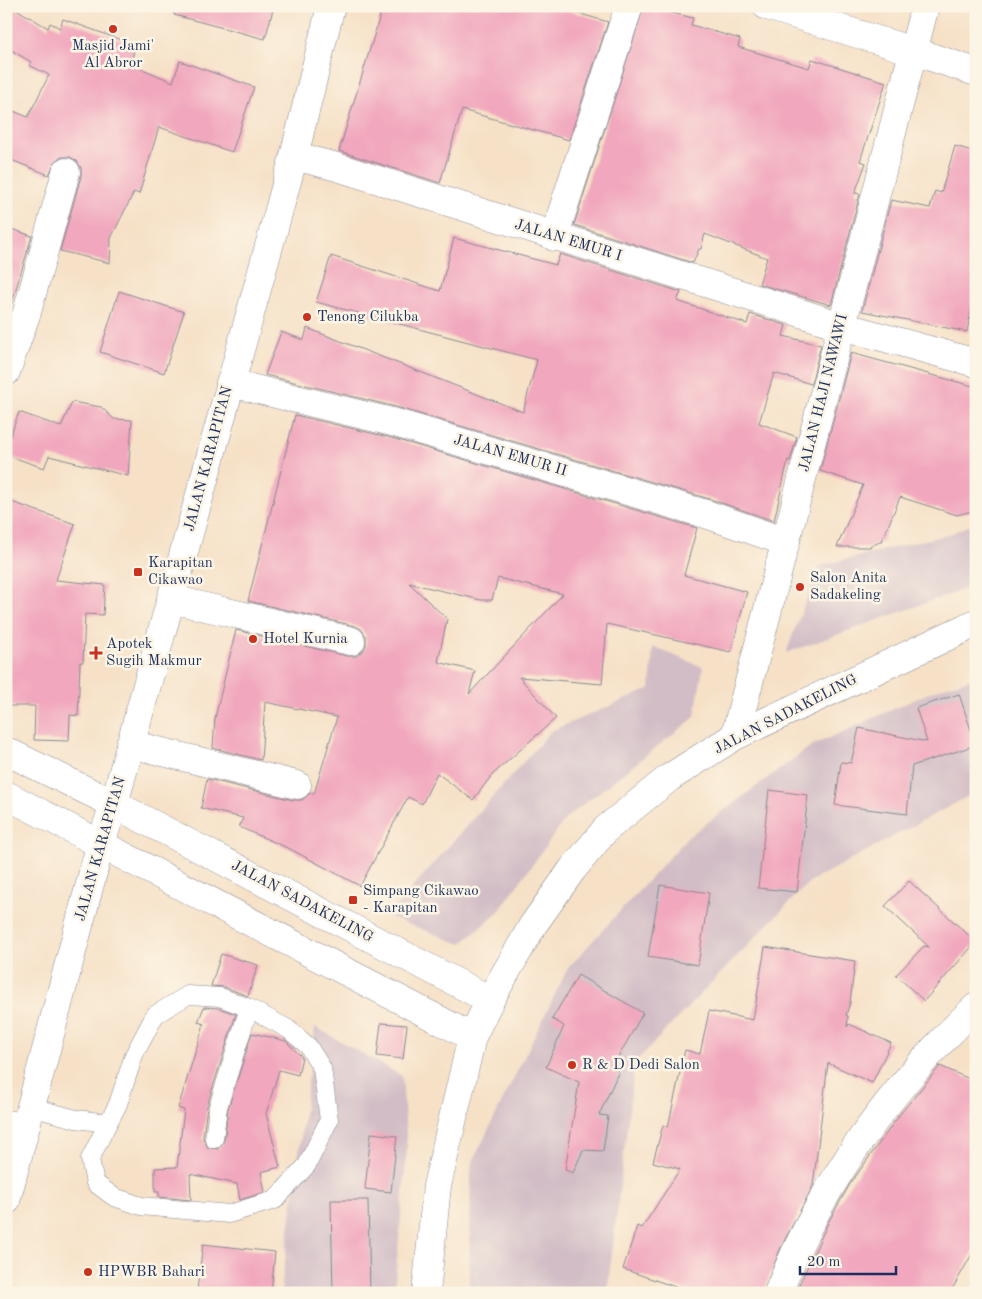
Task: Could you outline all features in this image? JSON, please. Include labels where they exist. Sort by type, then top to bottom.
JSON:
[{"type":"street","points":[[554,237],[628,6]]},
{"type":"street","points":[[767,6],[913,50],[976,72]]},
{"type":"street","name":"JALAN HAJI NAWAWI","points":[[736,736],[925,6]]},
{"type":"street","name":"JALAN KARAPITAN","points":[[6,1201],[21,1120],[100,846],[114,804],[294,156],[327,7]]},
{"type":"street","name":"JALAN EMUR I","points":[[294,156],[842,326],[976,363]]},
{"type":"street","points":[[6,372],[27,312],[66,172]]},
{"type":"street","name":"JALAN EMUR II","points":[[230,383],[392,422],[709,515],[786,542]]},
{"type":"street","points":[[171,599],[351,641]]},
{"type":"street","name":"JALAN SADAKELING","points":[[426,1293],[437,1186],[472,1037],[490,1000],[532,925],[572,870],[606,829],[668,778],[736,736],[976,623]]},
{"type":"street","points":[[130,744],[297,785]]},
{"type":"street","name":"JALAN SADAKELING","points":[[6,751],[114,804],[490,1000]]},
{"type":"street","points":[[6,795],[100,846],[472,1037]]},
{"type":"street","points":[[778,1293],[793,1256],[856,1145],[900,1086],[941,1040],[976,1007]]},
{"type":"lane","points":[[188,995],[220,997],[250,1008],[288,1029],[308,1046],[322,1068],[329,1120],[307,1165],[275,1200],[229,1214],[140,1206],[114,1197],[95,1183],[90,1159],[108,1123],[118,1104],[134,1055],[155,1015],[188,995]]},
{"type":"lane","points":[[214,1139],[218,1107],[250,1008]]},
{"type":"lane","points":[[21,1120],[76,1120],[108,1123]]},
{"type":"shaded area","points":[[976,522],[976,585],[786,653],[819,566],[950,534]]},
{"type":"shaded area","points":[[653,647],[703,667],[695,717],[566,818],[499,911],[461,944],[387,916],[551,731],[650,689]]},
{"type":"shaded area","points":[[976,677],[976,792],[809,882],[635,1062],[607,1293],[469,1293],[471,1165],[568,968],[688,837],[811,746],[938,689]]},
{"type":"shaded area","points":[[315,1027],[402,1076],[407,1150],[394,1293],[281,1293]]},
{"type":"building","points":[[6,6],[11,6],[48,28],[50,23],[60,28],[63,19],[135,45],[131,64],[173,82],[180,61],[254,87],[232,152],[159,127],[139,194],[134,192],[111,238],[110,263],[60,251],[81,176],[81,168],[77,161],[70,157],[62,157],[55,161],[49,175],[6,158],[6,108],[28,117],[49,75],[29,65],[31,62],[6,47]]},
{"type":"building","points":[[175,6],[274,6],[265,39],[174,15]]},
{"type":"building","points":[[383,6],[553,6],[608,22],[569,140],[462,110],[440,183],[339,151]]},
{"type":"building","points":[[644,6],[693,18],[691,25],[740,39],[738,47],[809,68],[812,59],[886,82],[860,161],[866,163],[855,193],[860,194],[831,305],[759,284],[767,258],[705,234],[701,249],[699,249],[693,263],[574,225]]},
{"type":"building","points":[[955,146],[976,152],[976,287],[967,332],[862,311],[891,200],[930,208],[935,191],[941,193]]},
{"type":"building","points":[[6,227],[32,236],[9,312],[6,311]]},
{"type":"building","points":[[454,238],[556,265],[560,254],[681,292],[677,301],[747,324],[750,314],[786,325],[783,336],[821,345],[811,384],[774,373],[759,423],[797,437],[790,461],[788,460],[774,521],[713,500],[396,407],[265,375],[281,332],[304,340],[307,328],[523,412],[537,360],[316,302],[331,256],[440,291]]},
{"type":"building","points":[[119,291],[184,312],[164,373],[100,352]]},
{"type":"building","points":[[851,353],[976,387],[976,510],[957,515],[900,497],[882,541],[869,547],[837,547],[863,485],[820,471]]},
{"type":"building","points":[[72,402],[101,407],[114,419],[132,420],[128,476],[49,456],[44,468],[6,455],[6,448],[19,412],[61,427]]},
{"type":"building","points":[[295,415],[388,437],[697,528],[684,575],[747,592],[731,652],[607,624],[602,684],[519,677],[556,718],[492,775],[473,800],[437,773],[422,804],[408,797],[360,886],[290,849],[239,827],[243,818],[201,808],[207,779],[293,800],[302,800],[310,793],[314,794],[337,717],[265,702],[261,760],[213,748],[215,718],[236,630],[347,656],[356,656],[363,651],[366,645],[366,636],[361,629],[355,626],[248,601]],"holes":[[[498,578],[563,594],[469,694],[475,671],[438,662],[447,619],[409,583],[481,600],[492,600]]]},
{"type":"building","points":[[6,500],[75,524],[56,580],[105,585],[103,615],[85,614],[83,662],[80,662],[78,716],[70,715],[69,741],[34,740],[35,706],[6,706]]},
{"type":"building","points":[[959,694],[976,745],[912,766],[907,814],[835,805],[841,762],[851,763],[859,728],[927,742],[916,708]]},
{"type":"building","points":[[769,790],[808,795],[797,892],[758,888]]},
{"type":"building","points":[[909,881],[976,942],[924,1001],[896,975],[924,946],[929,947],[885,906]]},
{"type":"building","points":[[660,885],[709,893],[698,965],[648,957]]},
{"type":"building","points":[[765,947],[855,961],[850,1003],[846,1015],[848,1016],[847,1027],[849,1024],[891,1043],[872,1083],[828,1063],[813,1186],[781,1247],[763,1293],[693,1293],[623,1269],[637,1226],[642,1228],[680,1169],[653,1162],[663,1125],[668,1127],[685,1050],[700,1054],[709,1011],[753,1020]]},
{"type":"building","points":[[221,954],[258,965],[248,996],[224,987],[211,986]]},
{"type":"building","points":[[578,975],[643,1013],[612,1068],[619,1071],[599,1115],[608,1116],[603,1151],[583,1150],[573,1173],[565,1170],[579,1082],[546,1067],[564,1026],[552,1019]]},
{"type":"building","points":[[204,1007],[218,1008],[236,1014],[207,1106],[203,1138],[208,1148],[218,1149],[224,1141],[228,1109],[252,1033],[286,1041],[302,1057],[298,1075],[279,1070],[266,1114],[280,1167],[261,1172],[265,1192],[240,1200],[237,1184],[190,1174],[191,1200],[159,1197],[159,1192],[155,1192],[155,1168],[177,1167],[184,1110],[178,1108],[204,1024],[198,1022]]},
{"type":"building","points":[[381,1023],[407,1025],[403,1059],[377,1056]]},
{"type":"building","points":[[940,1066],[976,1082],[976,1247],[950,1293],[795,1293],[829,1221],[850,1184],[900,1114]]},
{"type":"building","points":[[371,1133],[397,1136],[391,1192],[365,1189]]},
{"type":"building","points":[[331,1200],[368,1200],[370,1293],[333,1293]]},
{"type":"building","points":[[203,1244],[275,1252],[271,1293],[217,1293],[197,1290]]},
{"type":"place","name":"Masjid Jami' Al Abror","points":[[113,29]]},
{"type":"place","name":"Tenong Cilukba","points":[[307,317]]},
{"type":"place","name":"Karapitan Cikawao","points":[[138,572]]},
{"type":"place","name":"Salon Anita Sadakeling","points":[[800,587]]},
{"type":"place","name":"Hotel Kurnia","points":[[253,639]]},
{"type":"place","name":"Apotek Sugih Makmur","points":[[96,653]]},
{"type":"place","name":"Simpang Cikawao - Karapitan","points":[[353,900]]},
{"type":"place","name":"R & D Dedi Salon","points":[[572,1065]]},
{"type":"place","name":"HPWBR Bahari","points":[[88,1272]]}]
